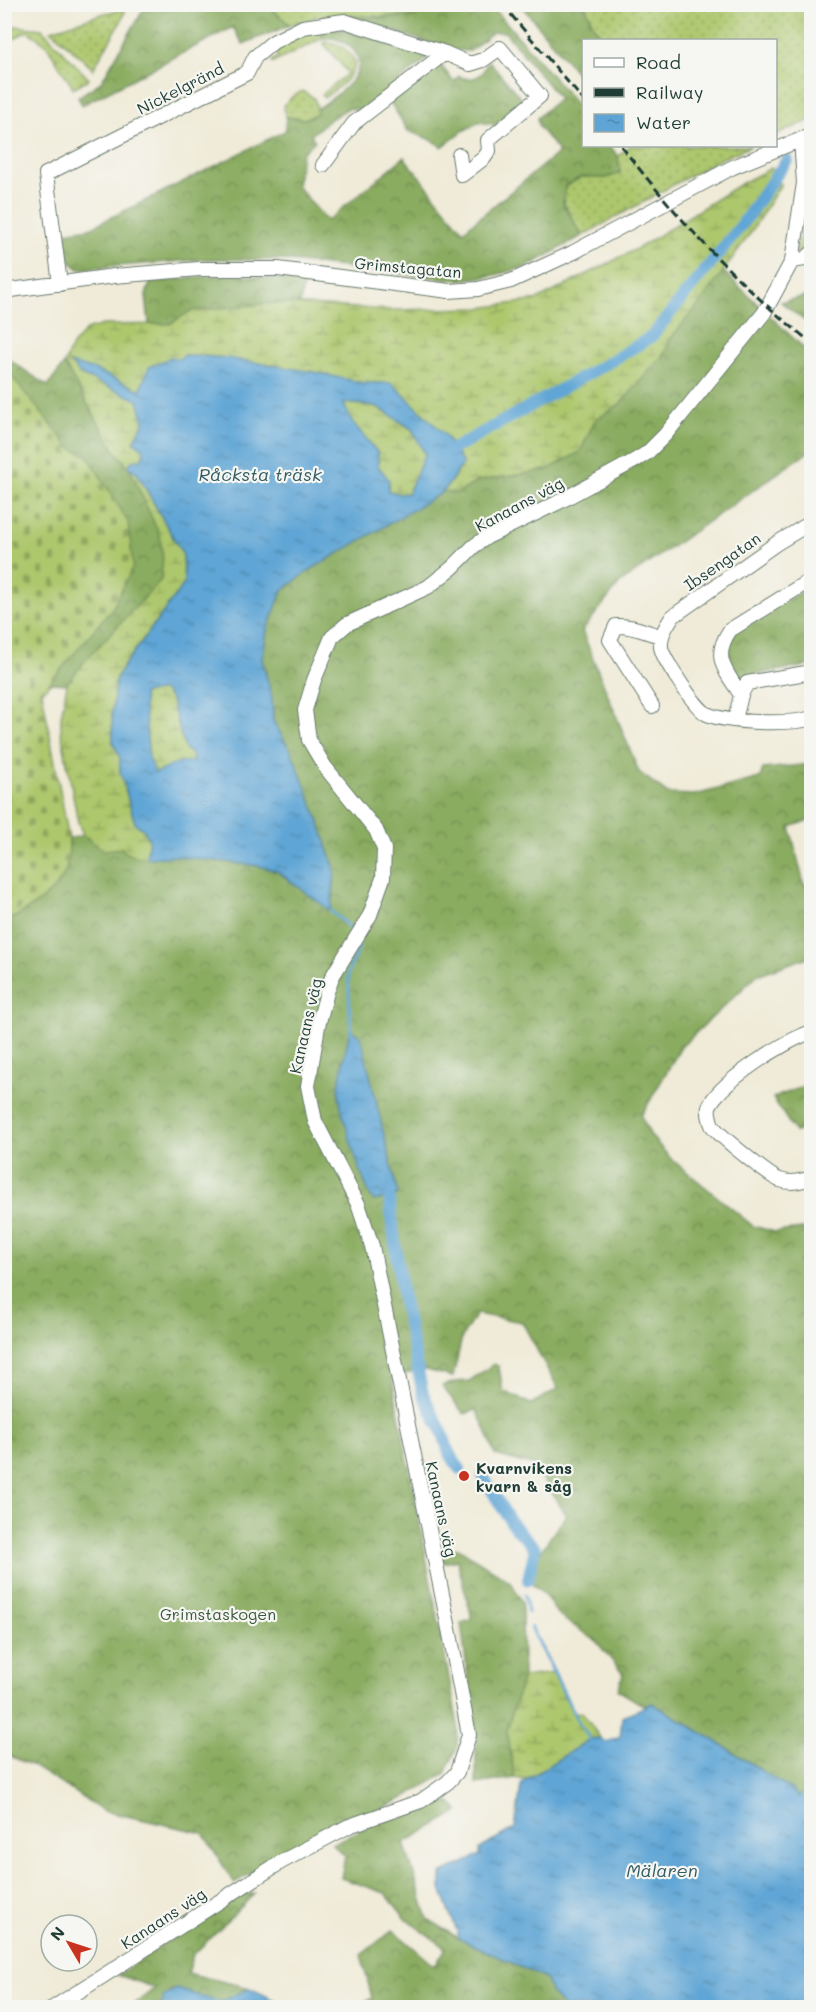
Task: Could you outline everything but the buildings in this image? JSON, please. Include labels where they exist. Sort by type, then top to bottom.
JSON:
[{"type":"street","name":"Nickelgränd","points":[[60,284],[46,174],[247,73],[255,57],[261,51],[273,42],[303,27],[344,21],[445,53],[470,64],[483,60],[500,48],[540,96],[488,140],[489,151],[484,158],[462,175],[459,155]]},
{"type":"street","points":[[323,165],[354,123],[445,53]]},
{"type":"street","name":"Grimstagatan","points":[[4,291],[114,276],[199,269],[267,269],[449,291],[478,289],[512,282],[572,253],[733,167],[806,137]]},
{"type":"street","name":"Kanaans väg","points":[[52,2007],[281,1862],[349,1826],[421,1801],[457,1772],[464,1755],[469,1735],[372,1246],[358,1204],[315,1121],[308,1086],[318,1026],[327,992],[332,977],[370,915],[384,878],[384,849],[376,830],[325,767],[309,740],[305,710],[314,680],[333,637],[347,624],[428,587],[487,537],[647,453],[665,435],[764,313],[792,261],[802,210],[806,137]]},
{"type":"street","points":[[792,261],[806,260],[812,253]]},
{"type":"street","name":"Ibsengatan","points":[[661,636],[672,617],[684,607],[812,522]]},
{"type":"street","points":[[741,694],[721,663],[723,640],[730,630],[805,581],[812,579]]},
{"type":"street","points":[[652,706],[610,640],[616,626],[630,625],[646,633],[661,636],[661,649],[685,691],[705,713],[735,720],[803,721],[812,718]]},
{"type":"street","points":[[735,720],[741,694],[747,683],[812,672]]},
{"type":"street","points":[[812,1032],[798,1035],[769,1052],[715,1096],[709,1109],[712,1125],[777,1179],[792,1183],[812,1178]]},
{"type":"green space","points":[[169,4],[267,5],[290,25],[243,44],[233,27],[82,105],[78,97],[101,82],[143,10],[165,10]]},
{"type":"green space","points":[[267,5],[447,5],[411,17],[321,16],[290,25]]},
{"type":"green space","points":[[447,5],[491,5],[582,111],[582,147],[611,147],[618,156],[620,173],[606,178],[581,177],[566,186],[563,203],[582,236],[527,267],[491,276],[459,280],[281,260],[208,259],[79,269],[70,262],[64,232],[90,228],[285,131],[286,117],[305,119],[318,113],[317,109],[351,81],[357,73],[359,64],[357,55],[349,46],[337,39],[323,38],[322,29],[333,27],[426,53],[427,59],[363,110],[348,108],[311,135],[315,141],[302,153],[297,186],[327,221],[404,157],[463,231],[559,152],[539,127],[537,118],[559,98],[505,32],[493,32],[470,51],[453,50],[347,17],[411,17]]},
{"type":"green space","points":[[521,5],[585,5],[591,21],[600,34],[608,39],[582,39],[582,80]]},
{"type":"green space","points":[[585,5],[811,5],[811,120],[777,135],[777,39],[608,39],[600,34],[591,21]]},
{"type":"green space","points":[[126,9],[93,69],[51,30],[105,13]]},
{"type":"green space","points":[[5,25],[42,29],[89,79],[73,88],[46,44],[27,31],[5,44]]},
{"type":"green space","points":[[322,29],[323,38],[273,63],[272,61],[278,57],[274,47],[302,34]]},
{"type":"green space","points":[[325,42],[335,43],[343,48],[356,62],[348,78],[324,98],[322,95],[348,73],[324,44]]},
{"type":"green space","points":[[489,61],[524,102],[497,125],[479,122],[442,147],[434,141],[408,131],[390,102],[439,63],[454,82],[459,76],[469,79],[476,77]]},
{"type":"green space","points":[[302,91],[314,98],[319,113],[305,119],[286,117],[283,106]]},
{"type":"green space","points":[[629,147],[749,147],[716,161],[582,236],[563,202],[566,186],[581,177],[606,178],[620,173],[618,156]]},
{"type":"green space","points":[[811,148],[811,247],[799,255],[796,252],[810,195]]},
{"type":"green space","points":[[771,168],[781,184],[749,235],[704,298],[671,338],[664,354],[620,404],[595,420],[580,452],[547,470],[478,481],[458,493],[443,492],[463,464],[392,383],[363,383],[314,372],[194,355],[184,355],[140,390],[95,370],[81,375],[138,400],[145,422],[134,442],[143,449],[145,454],[129,466],[137,473],[183,555],[184,584],[116,678],[112,714],[113,743],[120,757],[120,771],[135,823],[144,830],[149,841],[146,858],[130,855],[121,848],[103,850],[83,835],[78,822],[61,731],[67,684],[84,662],[161,580],[163,558],[160,536],[129,467],[114,449],[64,364],[72,346],[86,330],[103,325],[170,324],[191,311],[275,303],[392,310],[480,308],[537,300],[642,246],[737,186]]},
{"type":"green space","name":"Grimstaskogen","points":[[723,271],[811,355],[811,450],[620,583],[582,631],[639,772],[668,794],[695,795],[760,778],[763,769],[811,764],[811,820],[790,827],[804,885],[811,884],[811,956],[757,975],[681,1047],[641,1116],[651,1136],[670,1158],[753,1226],[775,1232],[811,1228],[811,1789],[798,1797],[793,1791],[722,1745],[652,1703],[644,1706],[618,1690],[623,1674],[596,1641],[558,1615],[543,1593],[532,1584],[537,1556],[566,1515],[535,1466],[495,1455],[476,1410],[464,1414],[442,1386],[469,1381],[494,1364],[499,1367],[503,1391],[531,1404],[558,1389],[522,1322],[476,1314],[462,1337],[453,1377],[422,1369],[392,1378],[458,1725],[457,1748],[445,1774],[400,1800],[293,1849],[234,1883],[203,1833],[104,1811],[33,1766],[5,1754],[5,921],[30,908],[55,887],[65,872],[69,839],[83,835],[103,850],[121,848],[130,855],[146,858],[176,856],[259,866],[277,871],[309,895],[333,899],[335,870],[292,753],[273,721],[272,698],[262,659],[267,630],[282,591],[308,571],[443,492],[458,493],[478,481],[547,470],[580,452],[595,420],[620,404],[664,354],[671,338]],"holes":[[[350,1030],[398,1195],[374,1201],[353,1145],[339,1094]]]},
{"type":"green space","points":[[235,275],[304,281],[300,304],[275,303],[191,311],[170,324],[149,324],[146,295],[150,283]]},
{"type":"green space","points":[[812,295],[811,326],[781,302]]},
{"type":"green space","points":[[4,356],[48,386],[64,364],[114,449],[129,467],[160,536],[163,558],[161,580],[84,662],[67,684],[50,683],[4,703]]},
{"type":"green space","points":[[4,367],[69,447],[88,456],[128,522],[133,567],[113,607],[42,692],[69,839],[68,860],[61,880],[48,894],[30,908],[5,921]]},
{"type":"green space","points":[[343,403],[376,406],[412,429],[425,454],[408,493],[388,491],[389,480],[378,466],[378,453],[353,423]]},
{"type":"green space","points":[[811,586],[811,665],[754,675],[737,682],[725,663],[732,631]]},
{"type":"green space","points":[[164,690],[171,700],[185,748],[191,754],[194,764],[180,761],[170,768],[155,773],[149,759],[143,694]]},
{"type":"green space","points":[[811,1083],[811,1127],[795,1132],[773,1098]]},
{"type":"green space","points":[[458,1548],[511,1582],[522,1602],[523,1677],[507,1730],[515,1778],[476,1784],[476,1739],[461,1623],[471,1620],[471,1614],[457,1560],[443,1563],[441,1553]]},
{"type":"green space","points":[[554,1673],[574,1714],[582,1712],[600,1738],[590,1739],[526,1780],[515,1778],[507,1730],[523,1677]]},
{"type":"green space","points":[[449,1802],[459,1811],[404,1843],[428,1919],[460,1939],[546,1979],[551,1994],[565,2007],[354,2007],[372,1998],[361,1955],[393,1930],[435,1966],[446,1948],[407,1920],[385,1893],[341,1878],[345,1856],[332,1844],[389,1818]]},
{"type":"green space","points":[[239,1892],[254,1894],[193,1955],[187,1973],[250,1988],[220,2002],[176,1989],[163,1997],[162,2007],[133,2007],[155,1988],[118,1975]]},
{"type":"water","name":"Råcksta träsk","points":[[184,355],[227,358],[314,372],[363,383],[392,383],[446,436],[463,464],[443,492],[308,571],[282,591],[267,630],[262,659],[272,698],[273,721],[292,753],[335,870],[331,911],[277,871],[259,866],[176,856],[146,858],[149,840],[144,830],[135,823],[120,771],[120,757],[113,743],[112,714],[116,678],[184,584],[183,555],[137,473],[129,467],[131,461],[140,460],[144,454],[143,448],[134,442],[144,422],[138,400],[81,375],[70,363],[95,370],[140,390],[149,367],[171,357],[179,359]],"holes":[[[343,403],[376,406],[412,429],[425,454],[408,493],[388,491],[389,480],[378,466],[378,453],[353,423]],[[163,690],[171,700],[185,749],[191,754],[194,763],[179,763],[155,773],[149,759],[143,694]]]},
{"type":"water","points":[[350,1029],[361,1037],[398,1194],[374,1201],[364,1182],[353,1149],[339,1094],[341,1071]]},
{"type":"water","name":"Mälaren","points":[[652,1703],[722,1745],[793,1791],[798,1797],[811,1789],[811,2007],[565,2007],[551,1994],[546,1979],[460,1939],[441,1889],[441,1874],[480,1855],[480,1849],[515,1828],[521,1785],[526,1780],[590,1739],[600,1738],[606,1742],[620,1737],[622,1717]]},
{"type":"water","points":[[250,1988],[277,2001],[280,2007],[162,2007],[163,1997],[176,1989],[220,2002]]},
{"type":"waterway","points":[[453,449],[651,337],[740,227],[787,160]]},
{"type":"waterway","points":[[331,911],[354,931]]},
{"type":"waterway","points":[[351,1033],[348,973],[359,946]]},
{"type":"waterway","points":[[389,1198],[403,1301],[423,1394],[443,1434],[449,1453],[460,1469]]},
{"type":"waterway","points":[[483,1476],[512,1524],[535,1548],[528,1580]]},
{"type":"waterway","points":[[525,1595],[528,1613]]},
{"type":"waterway","points":[[531,1627],[580,1725],[590,1739]]},
{"type":"railway","points":[[502,4],[582,99]]},
{"type":"railway","points":[[622,147],[664,199],[734,275],[812,343]]},
{"type":"place","name":"Kvarnvikens kvarn & såg","points":[[464,1476]]}]
